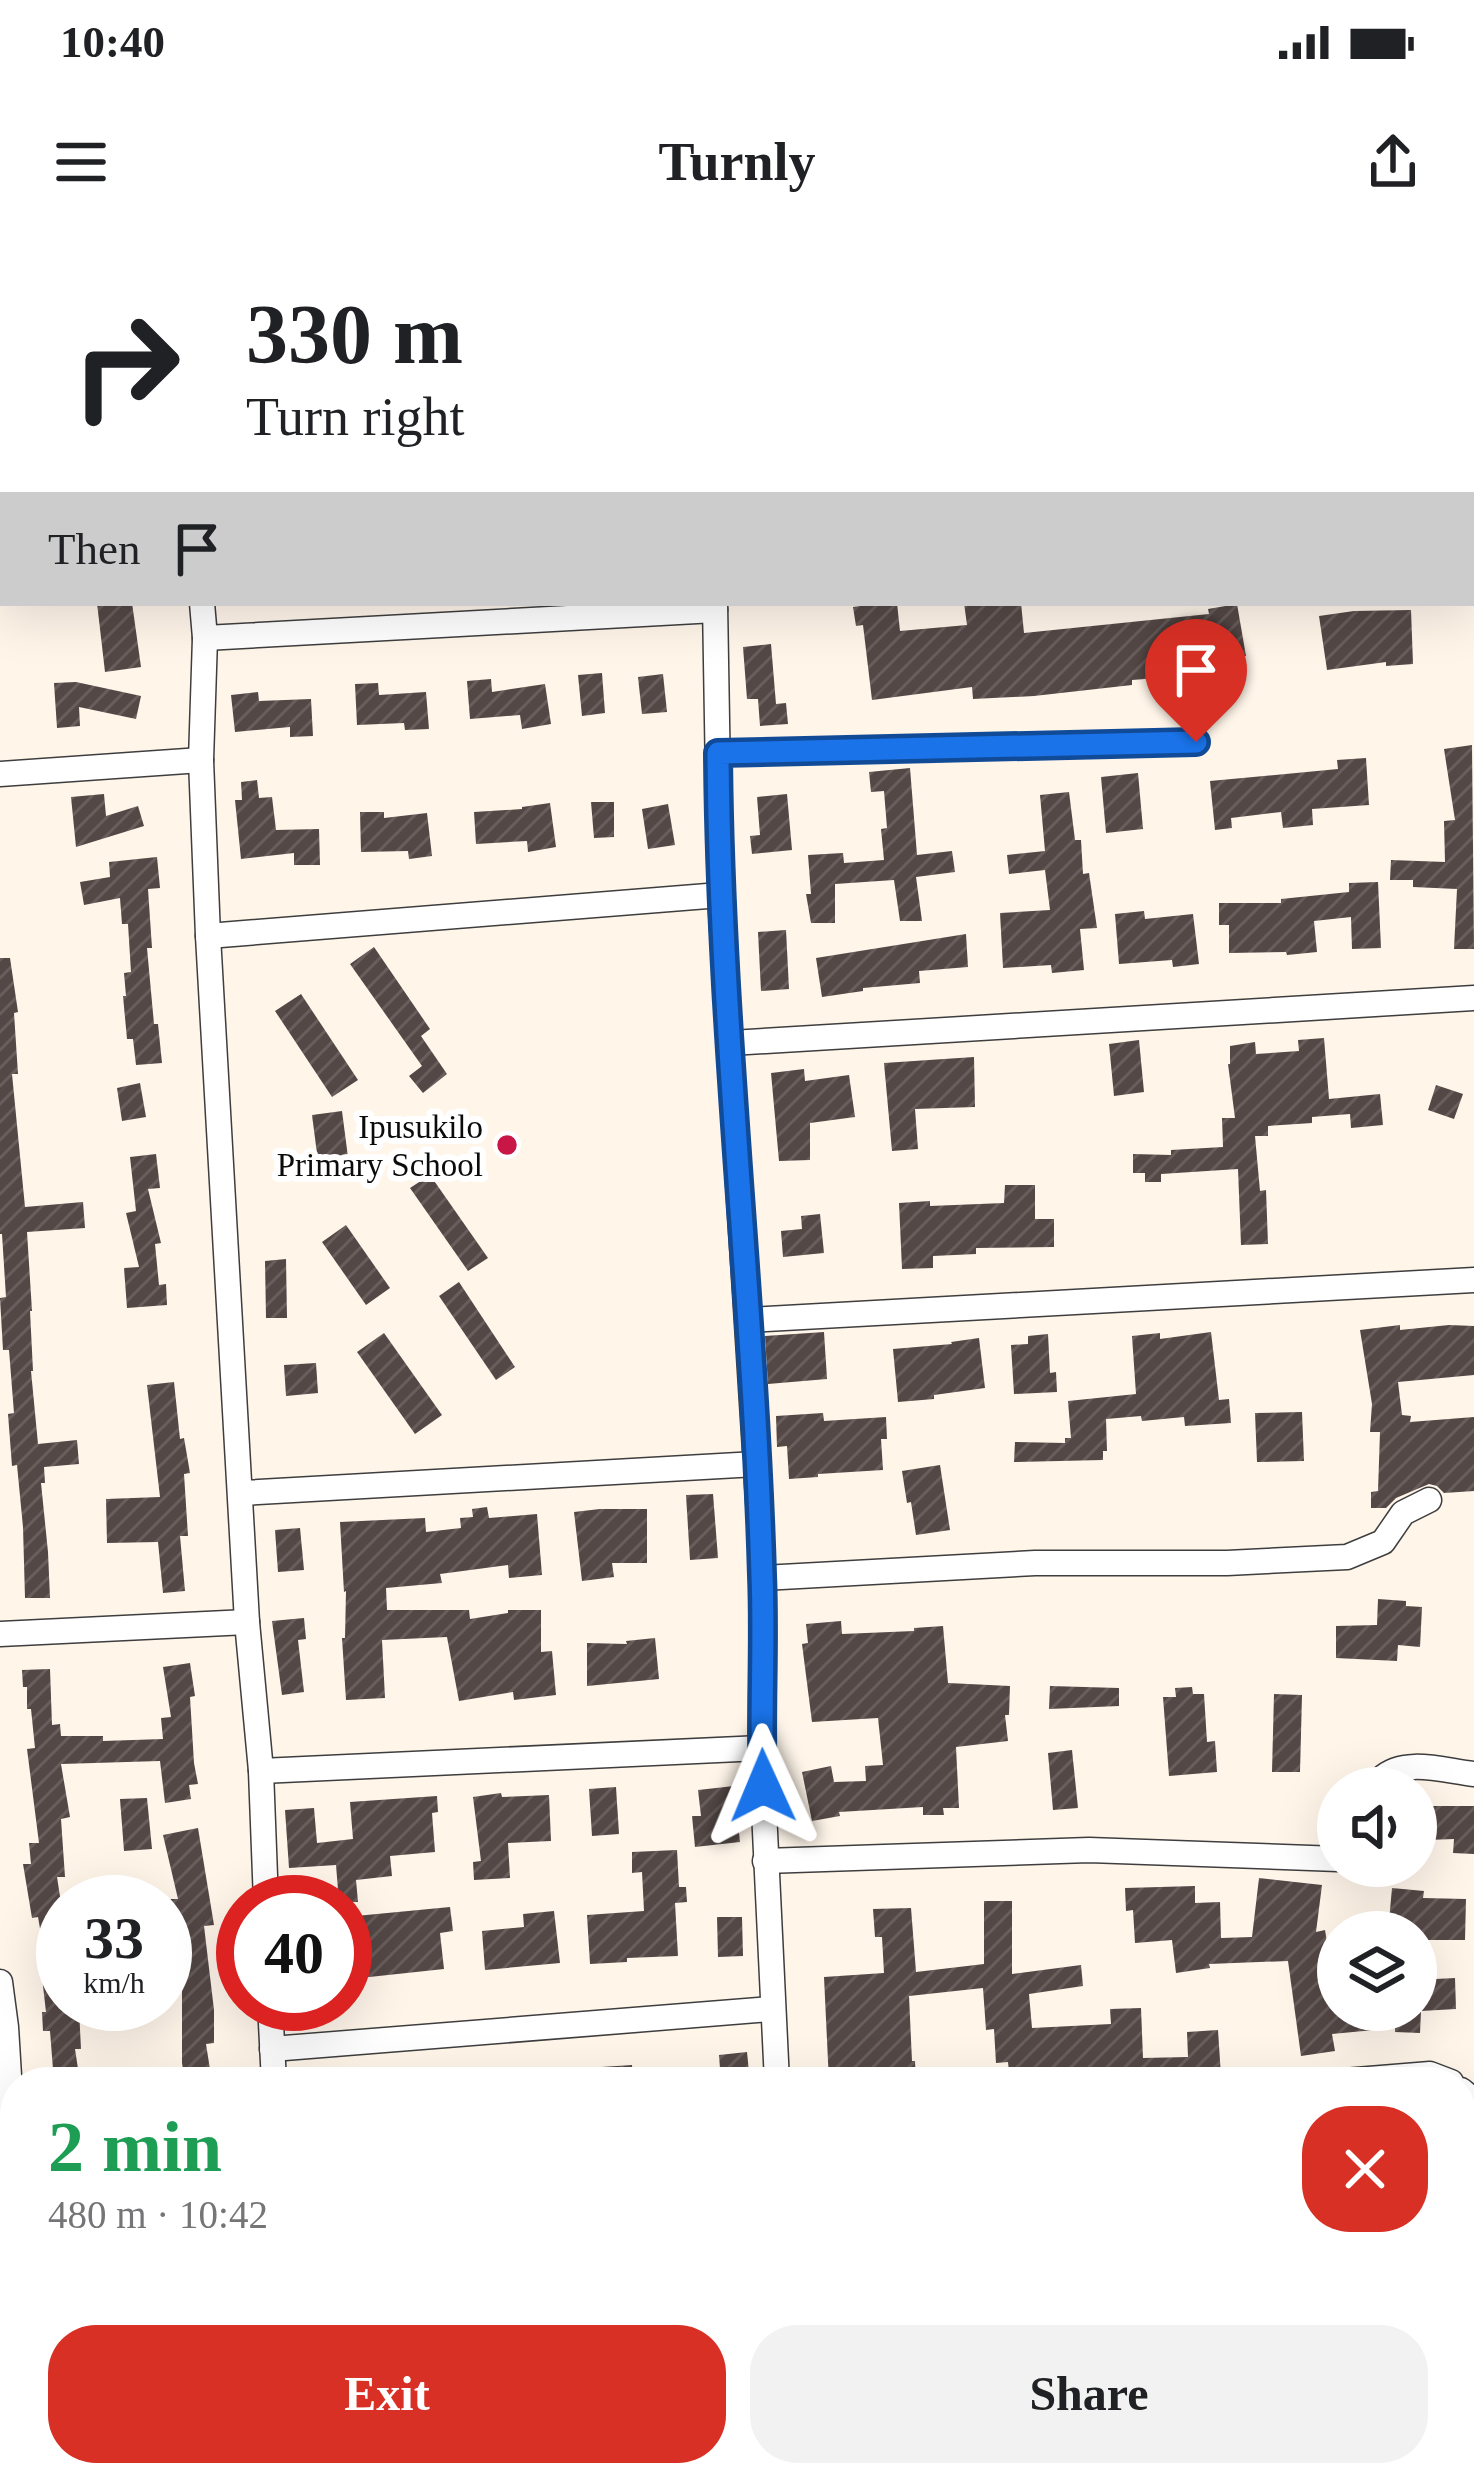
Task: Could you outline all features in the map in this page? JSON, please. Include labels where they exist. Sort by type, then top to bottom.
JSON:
[{"type":"street","points":[[202,606],[201,760],[208,936],[265,1875]]},
{"type":"street","points":[[205,638],[715,607],[720,895],[763,1578],[761,1748],[776,2067]]},
{"type":"street","points":[[718,753],[1196,742]]},
{"type":"street","points":[[0,774],[201,760]]},
{"type":"street","points":[[208,936],[720,895]]},
{"type":"street","points":[[730,1043],[1474,998]]},
{"type":"street","points":[[748,1319],[1474,1280]]},
{"type":"street","points":[[241,1493],[756,1464]]},
{"type":"street","points":[[763,1578],[1035,1563],[1348,1556],[1383,1542],[1403,1514],[1429,1500]]},
{"type":"street","points":[[0,1634],[247,1622]]},
{"type":"street","points":[[261,1771],[761,1748]]},
{"type":"street","points":[[1437,1770],[1474,1774]]},
{"type":"street","points":[[765,1861],[1089,1850],[1317,1858]]},
{"type":"street","points":[[0,1982],[9,2067]]},
{"type":"street","points":[[272,2049],[771,2009]]},
{"type":"street","points":[[271,2031],[273,2067]]},
{"type":"building","points":[[97,606],[132,606],[141,667],[105,672]]},
{"type":"building","points":[[897,606],[900,631],[967,625],[964,606],[1021,606],[1024,633],[1209,614],[1208,609],[1237,606],[1246,656],[1184,668],[1184,676],[1132,680],[1132,685],[973,699],[972,687],[872,700],[863,625],[856,626],[853,607]]},
{"type":"building","points":[[1411,610],[1413,664],[1386,666],[1386,662],[1327,670],[1319,616]]},
{"type":"building","points":[[771,644],[776,704],[786,703],[788,724],[760,726],[758,699],[747,699],[743,647]]},
{"type":"building","points":[[602,673],[605,713],[582,716],[578,675]]},
{"type":"building","points":[[663,674],[667,712],[642,714],[638,677]]},
{"type":"building","points":[[491,679],[492,692],[545,684],[551,724],[522,729],[520,715],[470,719],[467,681]]},
{"type":"building","points":[[76,682],[141,696],[136,719],[79,707],[80,726],[57,728],[54,683]]},
{"type":"building","points":[[378,683],[379,695],[426,692],[429,729],[405,730],[404,723],[357,725],[355,684]]},
{"type":"building","points":[[258,692],[259,701],[311,699],[313,736],[290,737],[290,727],[235,732],[231,695]]},
{"type":"building","points":[[1472,745],[1474,949],[1454,949],[1457,889],[1413,887],[1413,880],[1390,880],[1391,860],[1445,862],[1444,821],[1455,820],[1444,749]]},
{"type":"building","points":[[1366,758],[1369,805],[1312,809],[1313,825],[1283,828],[1281,812],[1231,818],[1232,828],[1215,830],[1210,781],[1338,769],[1337,760]]},
{"type":"building","points":[[910,768],[917,855],[952,851],[955,872],[916,877],[922,921],[900,921],[894,880],[835,884],[835,923],[811,923],[806,894],[811,894],[808,855],[843,853],[844,863],[884,860],[884,791],[871,792],[869,772]]},
{"type":"building","points":[[1138,773],[1143,829],[1106,833],[1101,777]]},
{"type":"building","points":[[257,780],[259,798],[272,797],[276,830],[319,829],[320,865],[294,865],[294,853],[241,859],[235,800],[242,800],[241,782]]},
{"type":"building","points":[[1069,792],[1075,840],[1081,840],[1083,874],[1089,873],[1097,928],[1080,929],[1084,970],[1052,973],[1051,965],[1003,968],[1000,913],[1050,910],[1045,870],[1009,874],[1007,855],[1045,851],[1040,795]]},
{"type":"building","points":[[104,794],[106,816],[138,806],[144,826],[76,847],[71,797]]},
{"type":"building","points":[[787,794],[792,850],[752,854],[750,836],[760,835],[757,797]]},
{"type":"building","points":[[591,802],[614,802],[614,837],[594,838]]},
{"type":"building","points":[[550,803],[556,847],[528,852],[527,841],[476,844],[474,812]]},
{"type":"building","points":[[668,804],[675,845],[648,849],[642,809]]},
{"type":"building","points":[[360,812],[384,812],[384,818],[427,813],[432,856],[409,859],[408,851],[361,852]]},
{"type":"building","points":[[157,857],[160,888],[148,889],[152,948],[147,948],[162,1063],[136,1065],[133,1039],[127,1039],[123,996],[124,973],[131,972],[128,924],[122,924],[120,898],[84,905],[80,882],[110,877],[109,862]]},
{"type":"building","points":[[1378,882],[1381,948],[1352,949],[1351,917],[1314,921],[1317,952],[1229,953],[1229,925],[1219,925],[1219,903],[1281,903],[1281,899],[1349,892],[1349,883]]},
{"type":"building","points":[[1144,911],[1145,919],[1193,914],[1199,964],[1173,967],[1172,960],[1119,964],[1115,914]]},
{"type":"building","points":[[786,930],[789,989],[761,991],[758,932]]},
{"type":"building","points":[[966,934],[968,967],[919,971],[920,983],[822,997],[816,958]]},
{"type":"building","points":[[374,947],[430,1029],[421,1036],[447,1074],[423,1093],[409,1076],[422,1066],[350,964]]},
{"type":"building","points":[[0,958],[10,958],[18,1012],[14,1013],[18,1074],[12,1074],[25,1207],[83,1202],[85,1228],[27,1232],[38,1444],[77,1440],[79,1464],[44,1467],[45,1483],[41,1483],[50,1598],[25,1598],[17,1465],[12,1466],[8,1414],[14,1413],[0,1298],[6,1297],[0,1234]]},
{"type":"building","points":[[301,994],[358,1080],[332,1097],[275,1011]]},
{"type":"building","points":[[1324,1038],[1329,1099],[1380,1094],[1383,1125],[1351,1128],[1350,1114],[1312,1117],[1312,1123],[1268,1126],[1268,1136],[1255,1136],[1260,1191],[1266,1190],[1268,1244],[1241,1245],[1238,1169],[1161,1174],[1161,1182],[1145,1182],[1145,1173],[1133,1173],[1133,1154],[1171,1155],[1171,1150],[1223,1147],[1222,1118],[1235,1118],[1230,1046],[1255,1042],[1256,1054],[1299,1051],[1298,1040]]},
{"type":"building","points":[[1139,1040],[1144,1092],[1114,1096],[1109,1044]]},
{"type":"building","points":[[974,1057],[975,1107],[915,1109],[918,1149],[892,1151],[884,1063]]},
{"type":"building","points":[[804,1069],[805,1081],[849,1075],[855,1117],[810,1123],[810,1160],[779,1161],[771,1073]]},
{"type":"building","points":[[140,1083],[146,1117],[122,1121],[117,1088]]},
{"type":"building","points":[[1436,1085],[1463,1094],[1454,1119],[1428,1110]]},
{"type":"building","points":[[342,1111],[349,1165],[319,1169],[312,1115]]},
{"type":"building","points":[[156,1154],[160,1188],[148,1189],[161,1243],[155,1244],[159,1285],[166,1284],[167,1305],[127,1308],[124,1268],[139,1267],[126,1213],[136,1211],[130,1157]]},
{"type":"building","points":[[430,1175],[488,1258],[468,1271],[410,1188]]},
{"type":"building","points":[[1005,1185],[1035,1185],[1035,1219],[1054,1219],[1054,1247],[976,1248],[976,1254],[933,1256],[933,1268],[902,1269],[899,1203],[1004,1203]]},
{"type":"building","points":[[820,1214],[824,1253],[783,1257],[781,1231],[802,1229],[801,1216]]},
{"type":"building","points":[[346,1225],[390,1288],[366,1305],[322,1242]]},
{"type":"building","points":[[286,1259],[287,1318],[266,1318],[265,1261]]},
{"type":"building","points":[[459,1282],[515,1367],[496,1380],[439,1296]]},
{"type":"building","points":[[1400,1325],[1400,1330],[1474,1326],[1474,1375],[1398,1382],[1402,1415],[1411,1416],[1410,1422],[1474,1417],[1474,1491],[1444,1493],[1429,1484],[1396,1498],[1386,1508],[1371,1508],[1371,1492],[1378,1491],[1380,1432],[1370,1432],[1372,1404],[1360,1330]]},
{"type":"building","points":[[824,1332],[827,1379],[768,1384],[765,1336]]},
{"type":"building","points":[[1211,1332],[1219,1400],[1229,1399],[1231,1423],[1185,1426],[1184,1417],[1106,1419],[1103,1460],[1014,1462],[1015,1442],[1065,1443],[1065,1438],[1071,1438],[1068,1401],[1136,1394],[1132,1336],[1160,1333],[1160,1339]]},
{"type":"building","points":[[384,1333],[442,1415],[415,1434],[357,1352]]},
{"type":"building","points":[[1048,1334],[1050,1373],[1056,1372],[1057,1392],[1014,1394],[1011,1345],[1028,1344],[1028,1336]]},
{"type":"building","points":[[979,1338],[985,1388],[898,1402],[893,1349]]},
{"type":"building","points":[[316,1363],[318,1393],[286,1396],[284,1365]]},
{"type":"building","points":[[174,1382],[180,1439],[184,1438],[190,1473],[184,1474],[188,1536],[180,1536],[185,1591],[163,1593],[158,1542],[107,1543],[106,1499],[160,1497],[147,1385]]},
{"type":"building","points":[[1302,1412],[1304,1461],[1257,1462],[1255,1413]]},
{"type":"building","points":[[823,1413],[824,1421],[886,1417],[887,1439],[881,1439],[883,1470],[789,1479],[787,1446],[777,1447],[776,1416]]},
{"type":"building","points":[[940,1465],[950,1530],[916,1535],[902,1471]]},
{"type":"building","points":[[713,1494],[718,1558],[690,1560],[686,1495]]},
{"type":"building","points":[[487,1507],[489,1518],[537,1514],[542,1575],[509,1578],[508,1565],[440,1574],[442,1583],[386,1588],[387,1610],[469,1610],[470,1619],[508,1610],[541,1610],[541,1652],[552,1651],[556,1695],[514,1700],[513,1692],[459,1701],[447,1637],[382,1640],[385,1698],[346,1700],[342,1638],[346,1591],[340,1522],[425,1518],[426,1532],[461,1528],[460,1518],[473,1517],[472,1509]]},
{"type":"building","points":[[647,1509],[647,1563],[612,1563],[614,1577],[582,1581],[574,1512]]},
{"type":"building","points":[[300,1528],[304,1570],[278,1572],[275,1530]]},
{"type":"building","points":[[1378,1599],[1422,1607],[1420,1647],[1398,1645],[1397,1661],[1336,1658],[1336,1626],[1377,1625]]},
{"type":"building","points":[[304,1618],[306,1639],[298,1640],[304,1692],[282,1695],[272,1621]]},
{"type":"building","points":[[841,1621],[842,1634],[943,1626],[948,1683],[1010,1686],[1009,1715],[1005,1715],[1008,1741],[956,1747],[959,1808],[943,1808],[944,1815],[923,1815],[923,1807],[839,1812],[840,1816],[812,1821],[802,1772],[831,1766],[834,1782],[866,1781],[865,1766],[883,1765],[878,1718],[812,1722],[802,1644],[808,1643],[806,1624]]},
{"type":"building","points":[[655,1638],[659,1679],[587,1686],[587,1643],[627,1644]]},
{"type":"building","points":[[190,1663],[198,1784],[189,1785],[191,1799],[165,1803],[160,1761],[61,1764],[70,1817],[61,1819],[65,1875],[36,1875],[36,1917],[32,1918],[23,1864],[31,1864],[29,1843],[39,1843],[27,1749],[35,1748],[22,1670],[50,1669],[52,1725],[60,1724],[61,1736],[103,1736],[103,1741],[163,1739],[161,1718],[171,1717],[163,1667]]},
{"type":"building","points":[[1050,1686],[1119,1688],[1119,1706],[1049,1709]]},
{"type":"building","points":[[1192,1687],[1193,1694],[1204,1694],[1207,1742],[1215,1741],[1217,1772],[1169,1776],[1163,1697],[1176,1697],[1175,1688]]},
{"type":"building","points":[[1274,1694],[1302,1695],[1300,1772],[1272,1772]]},
{"type":"building","points":[[1072,1750],[1078,1808],[1053,1810],[1048,1753]]},
{"type":"building","points":[[734,1786],[740,1842],[695,1847],[692,1816],[701,1816],[698,1790]]},
{"type":"building","points":[[616,1787],[619,1834],[592,1836],[589,1789]]},
{"type":"building","points":[[501,1793],[502,1797],[549,1795],[551,1841],[508,1843],[510,1878],[474,1880],[473,1862],[481,1861],[473,1797]]},
{"type":"building","points":[[437,1796],[438,1812],[432,1813],[435,1852],[390,1856],[392,1876],[372,1878],[337,1875],[336,1865],[289,1868],[285,1810],[314,1808],[317,1843],[353,1839],[350,1802]]},
{"type":"building","points":[[147,1798],[152,1849],[124,1851],[120,1799]]},
{"type":"building","points":[[1437,1806],[1474,1806],[1474,1854],[1453,1853],[1454,1839],[1437,1840]]},
{"type":"building","points":[[198,1828],[214,1925],[204,1926],[214,2010],[214,2043],[206,2044],[210,2067],[183,2067],[182,2031],[192,2031],[192,1875],[172,1875],[163,1835]]},
{"type":"building","points":[[677,1850],[679,1887],[686,1887],[687,1902],[675,1903],[678,1956],[590,1964],[587,1915],[644,1911],[642,1872],[632,1873],[632,1852]]},
{"type":"building","points":[[1259,1878],[1322,1887],[1316,1932],[1317,2031],[1364,2031],[1332,2034],[1335,2051],[1301,2056],[1288,1961],[1209,1964],[1210,1968],[1176,1973],[1172,1940],[1135,1943],[1133,1910],[1126,1911],[1125,1888],[1195,1886],[1195,1903],[1220,1902],[1221,1938],[1252,1937]]},
{"type":"building","points":[[1392,1888],[1424,1891],[1423,1898],[1466,1899],[1465,1940],[1437,1940],[1437,1911],[1390,1911]]},
{"type":"building","points":[[984,1901],[1012,1901],[1012,1974],[1081,1965],[1083,1986],[1029,1994],[1032,2028],[1111,2024],[1110,2009],[1141,2008],[1143,2058],[1188,2057],[1187,2032],[1218,2030],[1220,2067],[1008,2067],[1008,2062],[996,2063],[994,2029],[986,2030],[983,1988],[909,1996],[915,2067],[828,2067],[824,1977],[884,1973],[882,1937],[875,1937],[873,1909],[911,1908],[916,1972],[984,1964]]},
{"type":"building","points":[[450,1907],[453,1931],[440,1933],[444,1969],[372,1977],[372,1914]]},
{"type":"building","points":[[554,1911],[560,1963],[485,1970],[482,1931],[524,1927],[523,1914]]},
{"type":"building","points":[[717,1917],[742,1917],[743,1956],[718,1957]]},
{"type":"building","points":[[1455,1978],[1456,2009],[1437,2010],[1437,1979]]},
{"type":"building","points":[[50,2031],[80,2031],[81,2049],[75,2049],[78,2067],[53,2067]]},
{"type":"building","points":[[747,2052],[748,2067],[720,2067],[719,2055]]},
{"type":"place","name":"Ipusukilo Primary School","points":[[507,1145]]},
{"type":"route","points":[[763,1786],[763,1578],[720,895],[718,753],[1196,742]]}]
